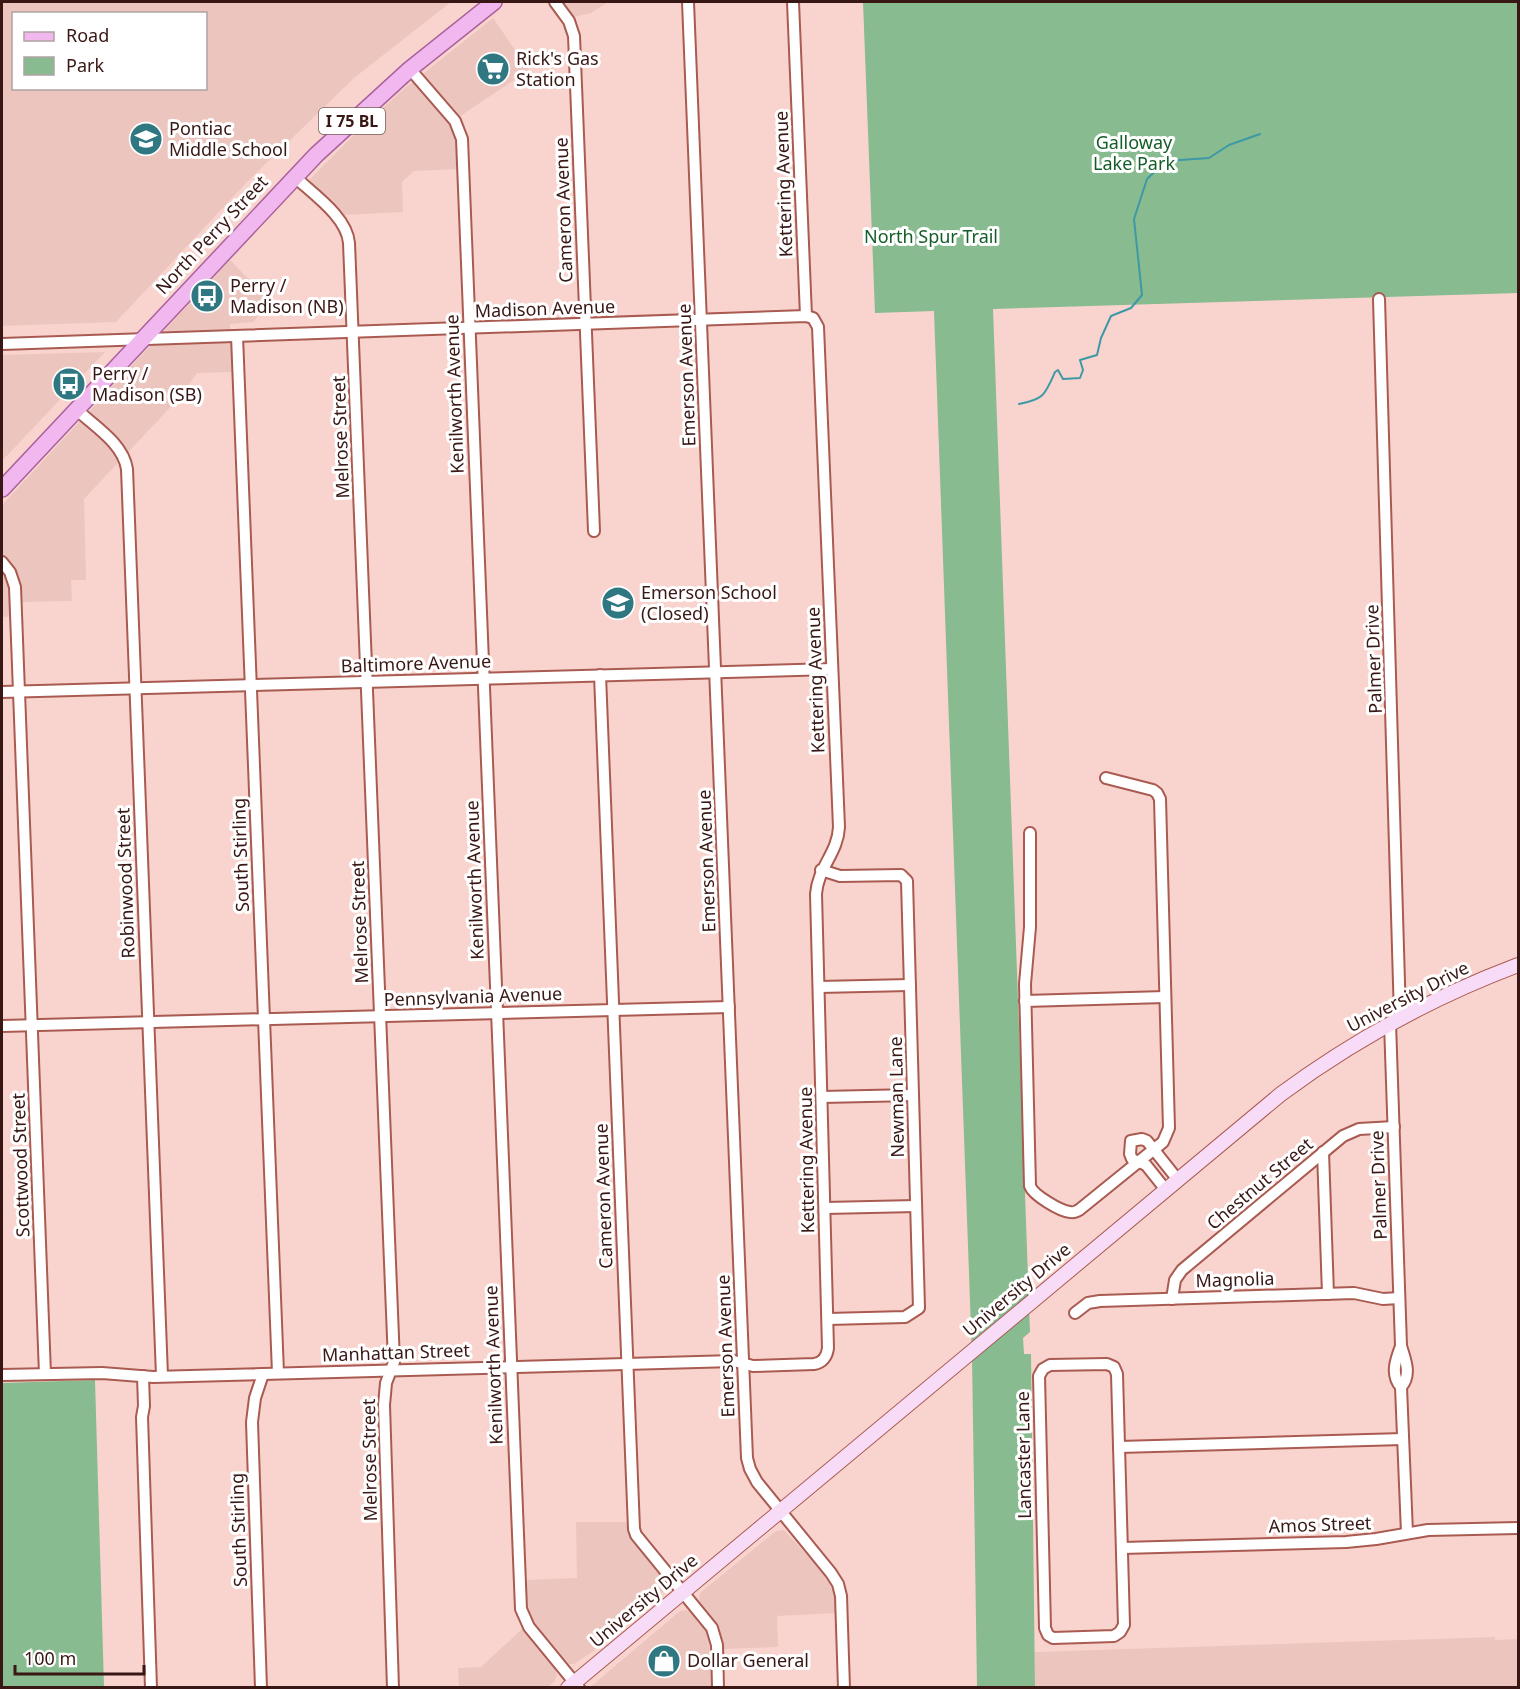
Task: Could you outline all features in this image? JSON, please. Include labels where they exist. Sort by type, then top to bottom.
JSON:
[{"type":"main road","name":"North Perry Street","points":[[2,489],[336,136],[410,69],[494,2]]},
{"type":"main road","name":"University Drive","points":[[574,1686],[970,1352],[1289,1088],[1336,1055],[1395,1020],[1453,991],[1518,965]]},
{"type":"street","name":"Cameron Avenue","points":[[555,2],[569,21],[574,36],[594,531]]},
{"type":"street","name":"Emerson Avenue","points":[[688,2],[749,1465],[757,1482],[838,1584],[841,1596],[844,1688]]},
{"type":"street","name":"Kettering Avenue","points":[[793,2],[806,316],[815,319],[818,327],[839,832],[835,847],[821,870],[816,894],[828,1319],[828,1351],[825,1358]]},
{"type":"street","name":"Kenilworth Avenue","points":[[410,69],[455,121],[461,136],[520,1609],[528,1627],[574,1686]]},
{"type":"street","name":"Melrose Street","points":[[295,177],[341,220],[348,232],[394,1362],[386,1383],[384,1413],[393,1688]]},
{"type":"street","name":"Palmer Drive","points":[[1379,299],[1395,1020],[1394,1127],[1401,1346],[1395,1368],[1396,1381],[1401,1387],[1407,1533]]},
{"type":"street","name":"Madison Avenue","points":[[2,344],[806,316]]},
{"type":"street","name":"South Stirling","points":[[237,336],[278,1373]]},
{"type":"street","name":"Robinwood Street","points":[[76,409],[116,445],[126,464],[162,1376]]},
{"type":"street","name":"Scottwood Street","points":[[2,562],[10,572],[14,583],[45,1374]]},
{"type":"street","name":"Baltimore Avenue","points":[[2,692],[832,669]]},
{"type":"street","name":"Cameron Avenue","points":[[600,675],[634,1532],[713,1631],[717,1645],[718,1688]]},
{"type":"street","points":[[1030,833],[1030,927],[1025,967],[1029,1183],[1032,1192],[1067,1212],[1074,1212],[1164,1141],[1169,1128],[1160,800],[1153,790],[1106,778]]},
{"type":"street","name":"Newman Lane","points":[[821,870],[840,876],[898,875],[904,877],[908,884],[919,1308],[905,1317],[828,1319]]},
{"type":"street","points":[[819,987],[910,984]]},
{"type":"street","points":[[1025,1001],[1165,997]]},
{"type":"street","name":"Pennsylvania Avenue","points":[[2,1026],[729,1007]]},
{"type":"street","points":[[822,1097],[913,1095]]},
{"type":"street","name":"Chestnut Street","points":[[1172,1299],[1174,1280],[1182,1270],[1343,1136],[1355,1130],[1394,1127]]},
{"type":"street","points":[[1166,1190],[1146,1165],[1130,1156],[1132,1140],[1144,1139],[1178,1180]]},
{"type":"street","points":[[1323,1152],[1328,1294]]},
{"type":"street","points":[[825,1208],[916,1206]]},
{"type":"street","name":"Magnolia","points":[[1075,1313],[1085,1305],[1096,1301],[1357,1293],[1379,1298],[1399,1298]]},
{"type":"street","name":"Manhattan Street","points":[[2,1375],[102,1373],[162,1376],[734,1361],[753,1366],[814,1364],[825,1358]]},
{"type":"street","name":"Lancaster Lane","points":[[1107,1364],[1114,1367],[1117,1374],[1122,1548],[1124,1624],[1120,1632],[1111,1636],[1055,1638],[1048,1635],[1045,1628],[1039,1376],[1043,1369],[1050,1365],[1107,1364]]},
{"type":"street","name":"South Stirling","points":[[261,1688],[252,1422],[255,1398],[263,1374]]},
{"type":"street","points":[[140,1376],[138,1406],[142,1417],[151,1688]]},
{"type":"street","points":[[1119,1447],[1403,1439]]},
{"type":"street","name":"Amos Street","points":[[1122,1548],[1346,1542],[1428,1530],[1518,1528]]},
{"type":"shaded area","name":"Pontiac Middle School","points":[[2,2],[451,2],[354,78],[248,181],[116,322],[2,326]]},
{"type":"shaded area","points":[[562,2],[608,2],[591,13],[573,17]]},
{"type":"shaded area","points":[[493,18],[529,70],[459,117],[460,169],[414,171],[402,182],[403,212],[344,215],[309,180],[405,88]]},
{"type":"shaded area","points":[[230,260],[268,299],[254,322],[230,324],[233,372],[197,373],[181,396],[84,499],[86,580],[71,580],[72,601],[21,602],[21,616],[2,617],[2,505]]},
{"type":"shaded area","points":[[105,352],[2,461],[2,355]]},
{"type":"shaded area","points":[[576,1522],[627,1522],[630,1535],[666,1585],[665,1590],[592,1652],[574,1664],[569,1664],[530,1621],[526,1612],[524,1580],[577,1578]]},
{"type":"shaded area","points":[[784,1530],[819,1568],[828,1582],[834,1594],[836,1613],[777,1616],[778,1647],[722,1649],[718,1630],[699,1601],[700,1593],[776,1531]]},
{"type":"shaded area","points":[[686,1610],[694,1613],[707,1631],[711,1687],[589,1688],[680,1611]]},
{"type":"shaded area","points":[[522,1629],[552,1663],[557,1675],[554,1682],[548,1687],[459,1687],[458,1668],[481,1667]]},
{"type":"shaded area","points":[[1495,1637],[1495,1640],[1518,1639],[1518,1687],[1035,1687],[1035,1652]]},
{"type":"green space","points":[[863,2],[1518,2],[1518,293],[993,309],[1030,1332],[1023,1338],[1024,1354],[1031,1354],[1035,1687],[977,1687],[972,1356],[934,311],[875,313]]},
{"type":"green space","points":[[95,1380],[104,1687],[2,1687],[2,1383]]},
{"type":"waterway","points":[[1019,404],[1043,395],[1058,370],[1063,379],[1080,378],[1083,370],[1080,360],[1097,355],[1101,338],[1111,316],[1131,308],[1142,295],[1134,219],[1147,179],[1166,161],[1209,158],[1229,145],[1260,134]]},
{"type":"place","name":"Rick's Gas Station","points":[[493,69]]},
{"type":"place","name":"Pontiac Middle School","points":[[146,139]]},
{"type":"place","name":"Perry / Madison (NB)","points":[[207,296]]},
{"type":"place","name":"Perry / Madison (SB)","points":[[69,384]]},
{"type":"place","name":"Emerson School (Closed)","points":[[618,603]]},
{"type":"place","name":"Dollar General","points":[[664,1661]]},
{"type":"park label","name":"Galloway Lake Park","points":[[1134,153]]},
{"type":"park label","name":"North Spur Trail","points":[[931,237]]}]
